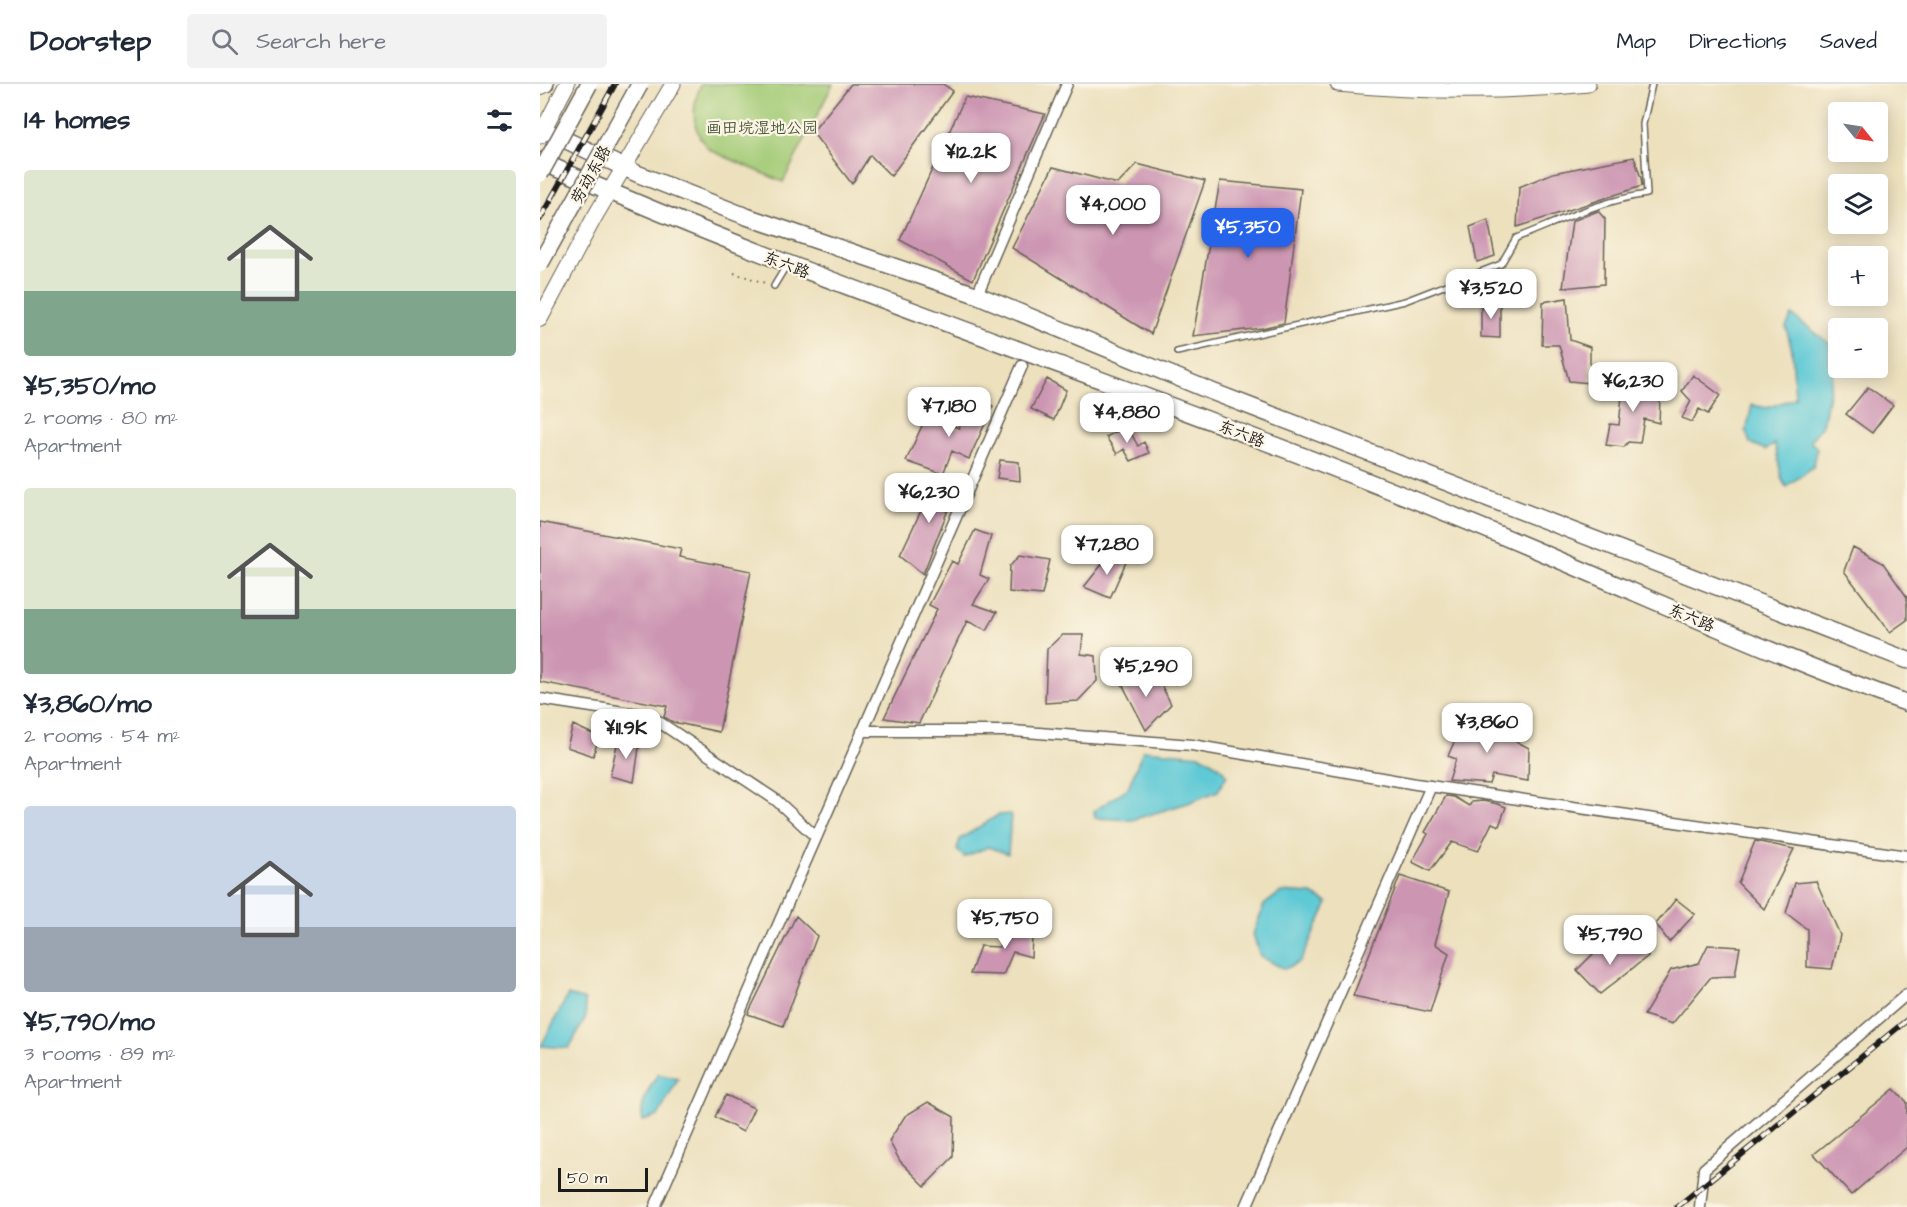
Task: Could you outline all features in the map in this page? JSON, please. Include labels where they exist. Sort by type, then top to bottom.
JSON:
[{"type":"main road","points":[[540,87],[545,84]]},
{"type":"main road","points":[[541,132],[567,84]]},
{"type":"main road","points":[[540,174],[589,84]]},
{"type":"main road","name":"劳动东路","points":[[540,264],[640,84]]},
{"type":"main road","points":[[540,319],[609,192],[674,84]]},
{"type":"main road","points":[[1338,84],[1474,91],[1588,84]]},
{"type":"main road","name":"东六路","points":[[541,132],[745,216],[977,295],[1213,392],[1907,660]]},
{"type":"main road","name":"东六路","points":[[540,161],[609,192],[786,264],[1250,436],[1513,540],[1834,677],[1907,703]]},
{"type":"street","points":[[977,295],[1066,84]]},
{"type":"street","points":[[655,1207],[1022,366]]},
{"type":"street","points":[[540,699],[650,716],[776,800],[816,837]]},
{"type":"street","points":[[862,731],[1013,731],[1192,745],[1431,786],[1907,856]]},
{"type":"street","points":[[1246,1207],[1431,786]]},
{"type":"street","points":[[1700,1207],[1704,1169],[1907,994]]},
{"type":"lane","points":[[1177,352],[1405,301],[1501,264],[1516,238],[1586,209],[1620,198],[1647,194],[1643,124],[1652,84]]},
{"type":"lane","points":[[774,286],[786,264]]},
{"type":"path","points":[[734,273],[774,286]]},
{"type":"green space","name":"画田垸湿地公园","points":[[701,84],[833,84],[783,182],[710,150],[704,143],[696,128],[694,111]]},
{"type":"water","points":[[1792,315],[1828,342],[1828,378],[1832,378],[1821,427],[1810,441],[1817,448],[1814,466],[1786,487],[1782,480],[1775,444],[1766,450],[1750,443],[1746,432],[1752,405],[1767,408],[1795,398],[1792,350],[1786,327]]},
{"type":"water","points":[[1143,750],[1201,755],[1219,766],[1227,775],[1218,791],[1188,803],[1132,820],[1095,818],[1094,811],[1128,788]]},
{"type":"water","points":[[1011,814],[1008,854],[988,847],[964,857],[957,850],[960,839],[998,815]]},
{"type":"water","points":[[1281,892],[1312,894],[1328,903],[1300,962],[1284,969],[1260,956],[1253,934],[1264,905]]},
{"type":"water","points":[[568,995],[585,1000],[586,1017],[569,1048],[541,1046]]},
{"type":"water","points":[[658,1074],[678,1079],[658,1116],[643,1121],[643,1103]]},
{"type":"building","points":[[851,84],[943,84],[953,91],[891,176],[870,155],[852,184],[812,132]]},
{"type":"building","points":[[965,97],[1045,114],[973,280],[900,240]]},
{"type":"building","points":[[1634,157],[1642,186],[1517,227],[1519,187],[1553,173]]},
{"type":"building","points":[[1137,164],[1205,181],[1151,334],[1012,248],[1053,167],[1118,184]]},
{"type":"building","points":[[1220,181],[1301,189],[1284,323],[1262,328],[1193,336]]},
{"type":"building","points":[[1598,211],[1605,219],[1604,284],[1563,288],[1572,221]]},
{"type":"building","points":[[1488,220],[1495,256],[1477,262],[1470,227]]},
{"type":"building","points":[[1567,298],[1570,340],[1590,347],[1590,383],[1569,381],[1559,345],[1542,345],[1543,302]]},
{"type":"building","points":[[1500,302],[1500,338],[1481,337],[1481,303]]},
{"type":"building","points":[[1693,375],[1720,395],[1708,414],[1699,409],[1692,422],[1682,418],[1691,401],[1682,391]]},
{"type":"building","points":[[1624,377],[1646,377],[1644,400],[1660,398],[1659,423],[1644,419],[1640,443],[1628,442],[1624,447],[1606,445],[1610,424],[1619,425]]},
{"type":"building","points":[[1047,379],[1066,390],[1054,420],[1031,409]]},
{"type":"building","points":[[1868,387],[1893,405],[1872,433],[1846,414]]},
{"type":"building","points":[[972,396],[993,406],[969,459],[952,451],[943,474],[906,461],[926,417],[959,428]]},
{"type":"building","points":[[1127,426],[1138,446],[1144,442],[1149,453],[1131,461],[1124,449],[1117,454],[1106,437]]},
{"type":"building","points":[[1000,460],[1019,462],[1020,481],[997,478]]},
{"type":"building","points":[[937,477],[958,484],[923,574],[900,555]]},
{"type":"building","points":[[540,522],[681,549],[679,557],[751,571],[719,732],[673,722],[664,717],[667,706],[540,682]]},
{"type":"building","points":[[975,530],[991,536],[980,575],[989,579],[973,604],[997,612],[987,630],[967,621],[919,723],[884,718],[937,609],[929,605],[952,561],[958,564]]},
{"type":"building","points":[[1853,547],[1883,563],[1907,597],[1907,620],[1890,632],[1844,571]]},
{"type":"building","points":[[1111,553],[1126,562],[1110,598],[1084,587]]},
{"type":"building","points":[[1020,555],[1050,560],[1042,595],[1009,592],[1010,566]]},
{"type":"building","points":[[1062,635],[1083,635],[1081,654],[1096,656],[1097,681],[1078,701],[1045,703],[1047,649]]},
{"type":"building","points":[[1134,677],[1159,681],[1171,704],[1146,730],[1119,678]]},
{"type":"building","points":[[1466,715],[1504,729],[1502,734],[1529,748],[1528,781],[1492,775],[1489,784],[1449,781],[1456,759],[1448,756]]},
{"type":"building","points":[[573,725],[599,737],[593,756],[567,747]]},
{"type":"building","points":[[618,740],[640,741],[634,782],[610,776]]},
{"type":"building","points":[[1446,796],[1454,797],[1469,806],[1472,802],[1483,801],[1506,807],[1499,826],[1492,823],[1478,851],[1452,842],[1430,871],[1412,862],[1428,834],[1425,832]]},
{"type":"building","points":[[1755,841],[1794,849],[1764,909],[1738,883]]},
{"type":"building","points":[[1400,876],[1449,892],[1435,944],[1449,953],[1430,1012],[1353,996]]},
{"type":"building","points":[[1816,881],[1840,935],[1832,969],[1807,967],[1807,929],[1786,913],[1795,883]]},
{"type":"building","points":[[1676,899],[1695,914],[1669,942],[1656,924]]},
{"type":"building","points":[[796,916],[817,936],[783,1026],[748,1014]]},
{"type":"building","points":[[1033,919],[1031,957],[1013,952],[1003,975],[970,974],[980,946],[999,947],[1010,923]]},
{"type":"building","points":[[1605,942],[1620,953],[1640,945],[1648,956],[1600,994],[1577,970]]},
{"type":"building","points":[[1708,945],[1740,947],[1735,976],[1711,977],[1672,1024],[1644,1015],[1671,970],[1699,963]]},
{"type":"building","points":[[1894,1089],[1907,1102],[1907,1147],[1851,1195],[1814,1154]]},
{"type":"building","points":[[726,1095],[754,1108],[743,1132],[715,1117]]},
{"type":"building","points":[[928,1102],[954,1117],[953,1157],[925,1186],[900,1161],[889,1141],[905,1116]]},
{"type":"railway","points":[[540,219],[615,84]]},
{"type":"railway","points":[[1677,1207],[1907,1020]]}]
